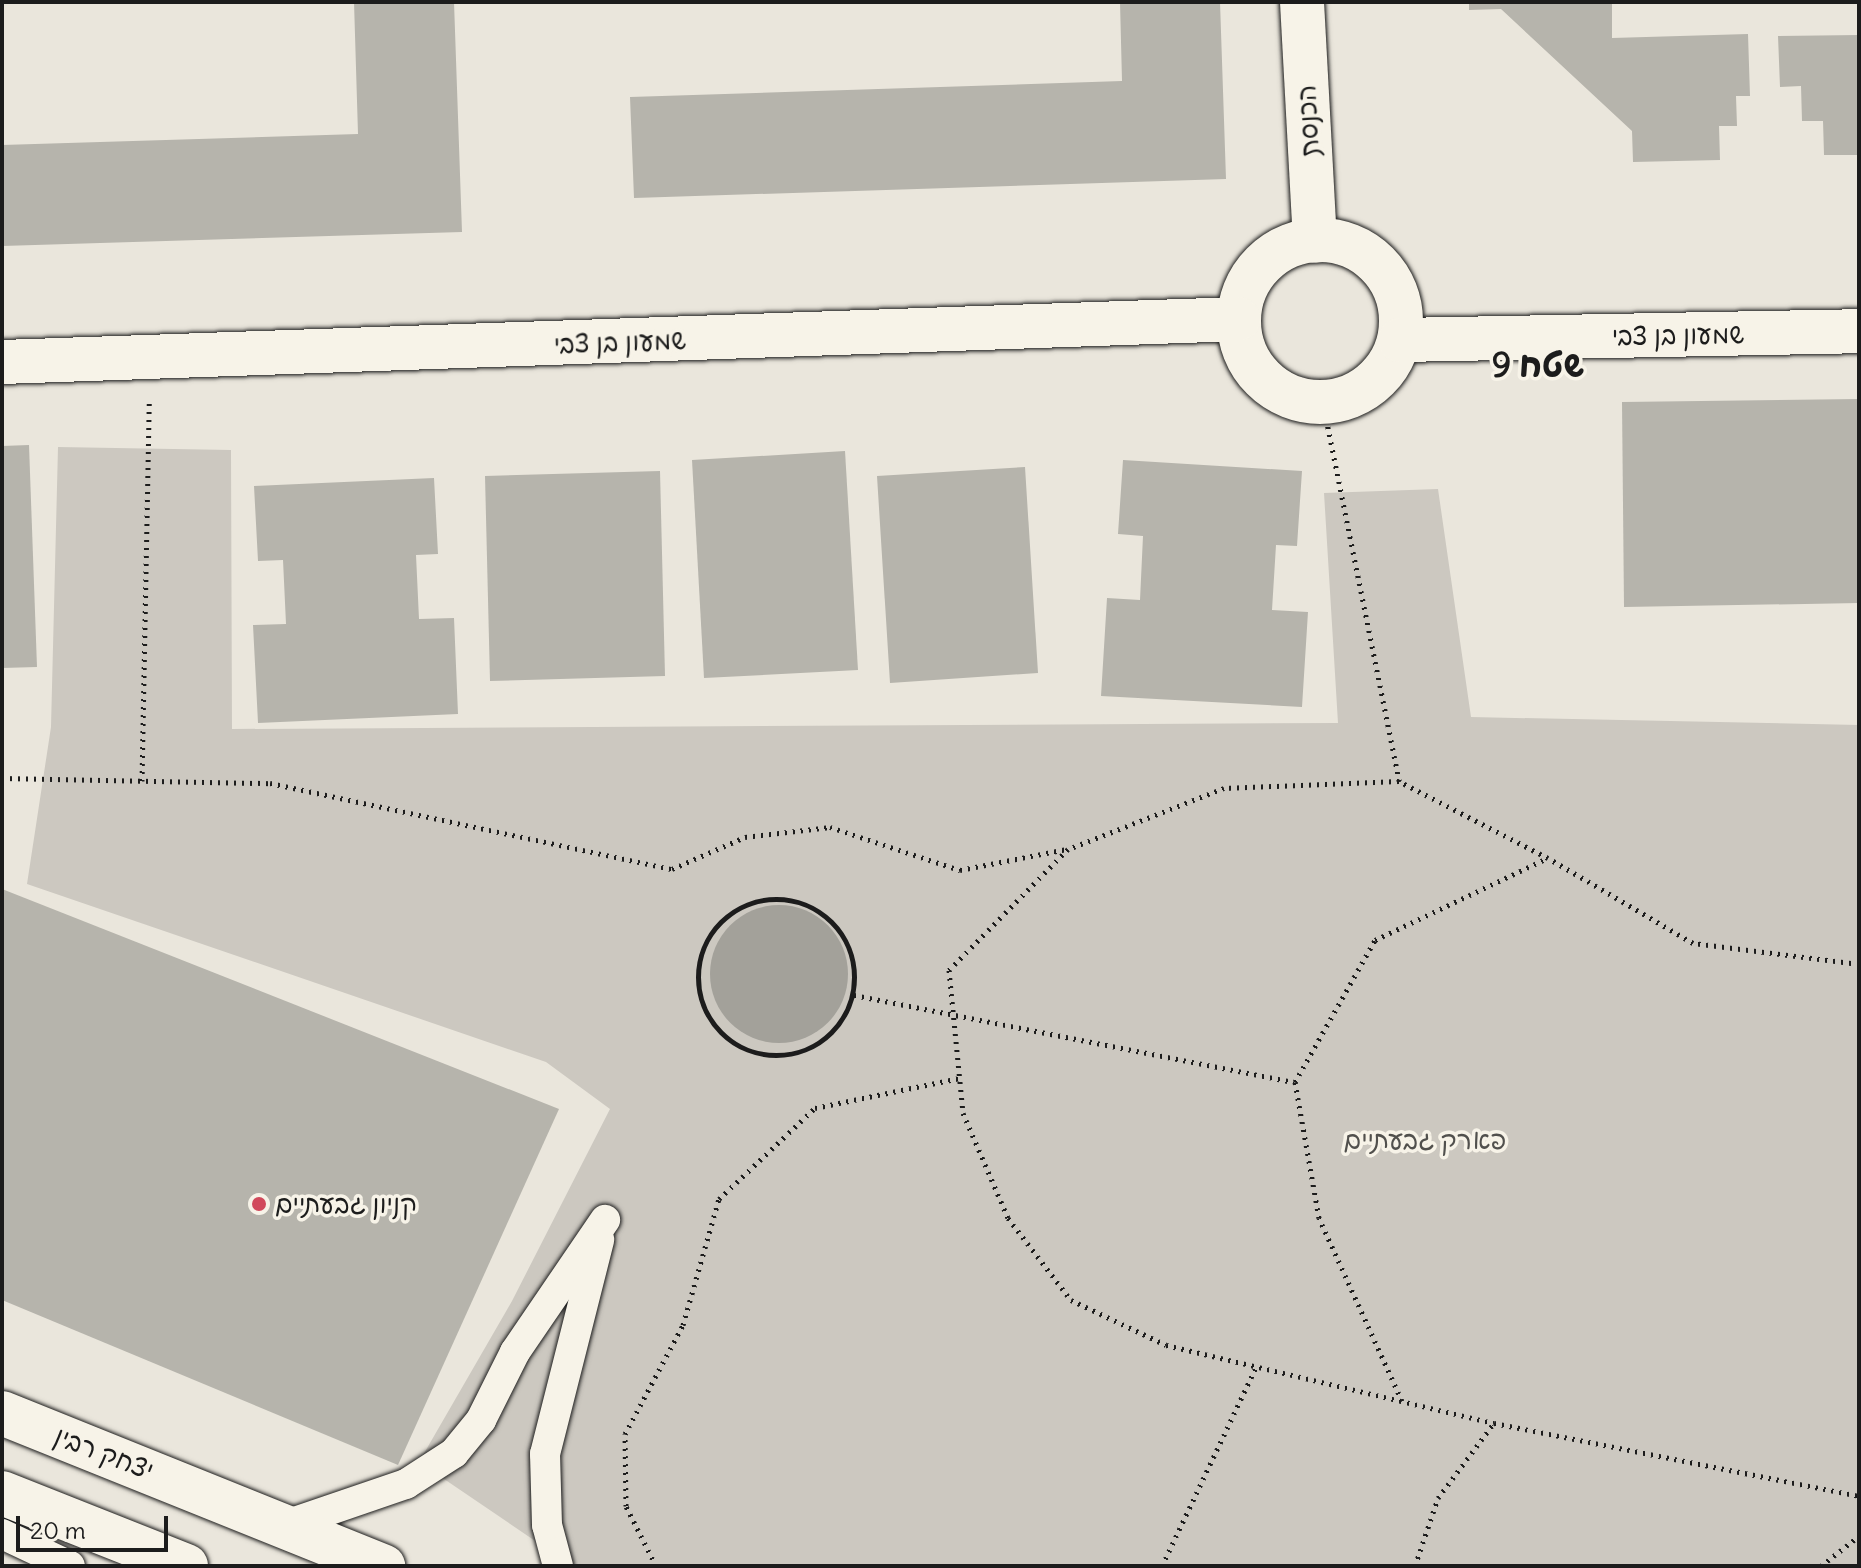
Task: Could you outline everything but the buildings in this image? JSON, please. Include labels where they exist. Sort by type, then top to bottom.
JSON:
[{"type":"street","name":"הכנסת","points":[[1302,2],[1315,241]]},
{"type":"street","points":[[1331,240],[1357,249],[1380,265],[1395,287],[1402,313],[1400,340],[1389,365],[1372,385],[1349,397],[1323,403],[1297,399],[1273,387],[1254,369],[1242,345],[1238,319],[1244,293],[1257,269],[1278,251],[1315,241],[1331,240]]},
{"type":"street","name":"שמעון בן צבי","points":[[2,362],[1238,319]]},
{"type":"street","name":"שמעון בן צבי","points":[[1400,340],[1859,331]]},
{"type":"street","name":"יצחק רבין","points":[[2,1413],[383,1566]]},
{"type":"street","points":[[2,1493],[186,1566]]},
{"type":"lane","points":[[286,1525],[406,1484],[454,1453],[481,1420],[515,1352],[605,1220],[545,1454],[547,1525],[558,1566]]},
{"type":"lane","points":[[2,1534],[70,1566]]},
{"type":"path","points":[[142,781],[150,358]]},
{"type":"path","points":[[1323,403],[1399,781]]},
{"type":"path","points":[[2,778],[270,783],[672,869],[745,837],[830,827],[960,870],[1068,849],[1224,788],[1399,781],[1548,858],[1693,943],[1859,964]]},
{"type":"path","points":[[1068,849],[949,970],[963,1113],[1008,1218],[1071,1300],[1166,1345],[1494,1423],[1859,1496]]},
{"type":"path","points":[[1403,1402],[1319,1218],[1295,1082],[1375,940],[1548,858]]},
{"type":"path","points":[[763,899],[790,899],[828,917],[845,939],[855,968],[854,995],[841,1023],[821,1042],[796,1053],[771,1056],[744,1049],[721,1034],[701,1002],[697,969],[706,941],[729,914],[763,899]]},
{"type":"path","points":[[854,995],[1295,1082]]},
{"type":"path","points":[[656,1566],[626,1506],[625,1434],[683,1325],[719,1199],[815,1108],[960,1078]]},
{"type":"path","points":[[1162,1566],[1256,1367]]},
{"type":"path","points":[[1415,1566],[1438,1498],[1494,1423]]},
{"type":"path","points":[[1821,1566],[1859,1536]]},
{"type":"green space","name":"פארק גבעתיים","points":[[58,447],[231,450],[232,729],[1338,723],[1324,493],[1438,489],[1471,717],[1859,725],[1859,1566],[572,1566],[419,1462],[512,1301],[610,1109],[546,1062],[27,884],[51,727]]},
{"type":"shaded area","points":[[779,905],[805,911],[827,926],[842,948],[848,974],[842,1000],[827,1022],[805,1037],[779,1043],[753,1037],[731,1022],[716,1000],[710,974],[716,948],[731,926],[753,911]]},
{"type":"place","name":"קניון גבעתיים","points":[[259,1204]]},
{"type":"district","name":"שטח 9","points":[[1538,365]]}]
